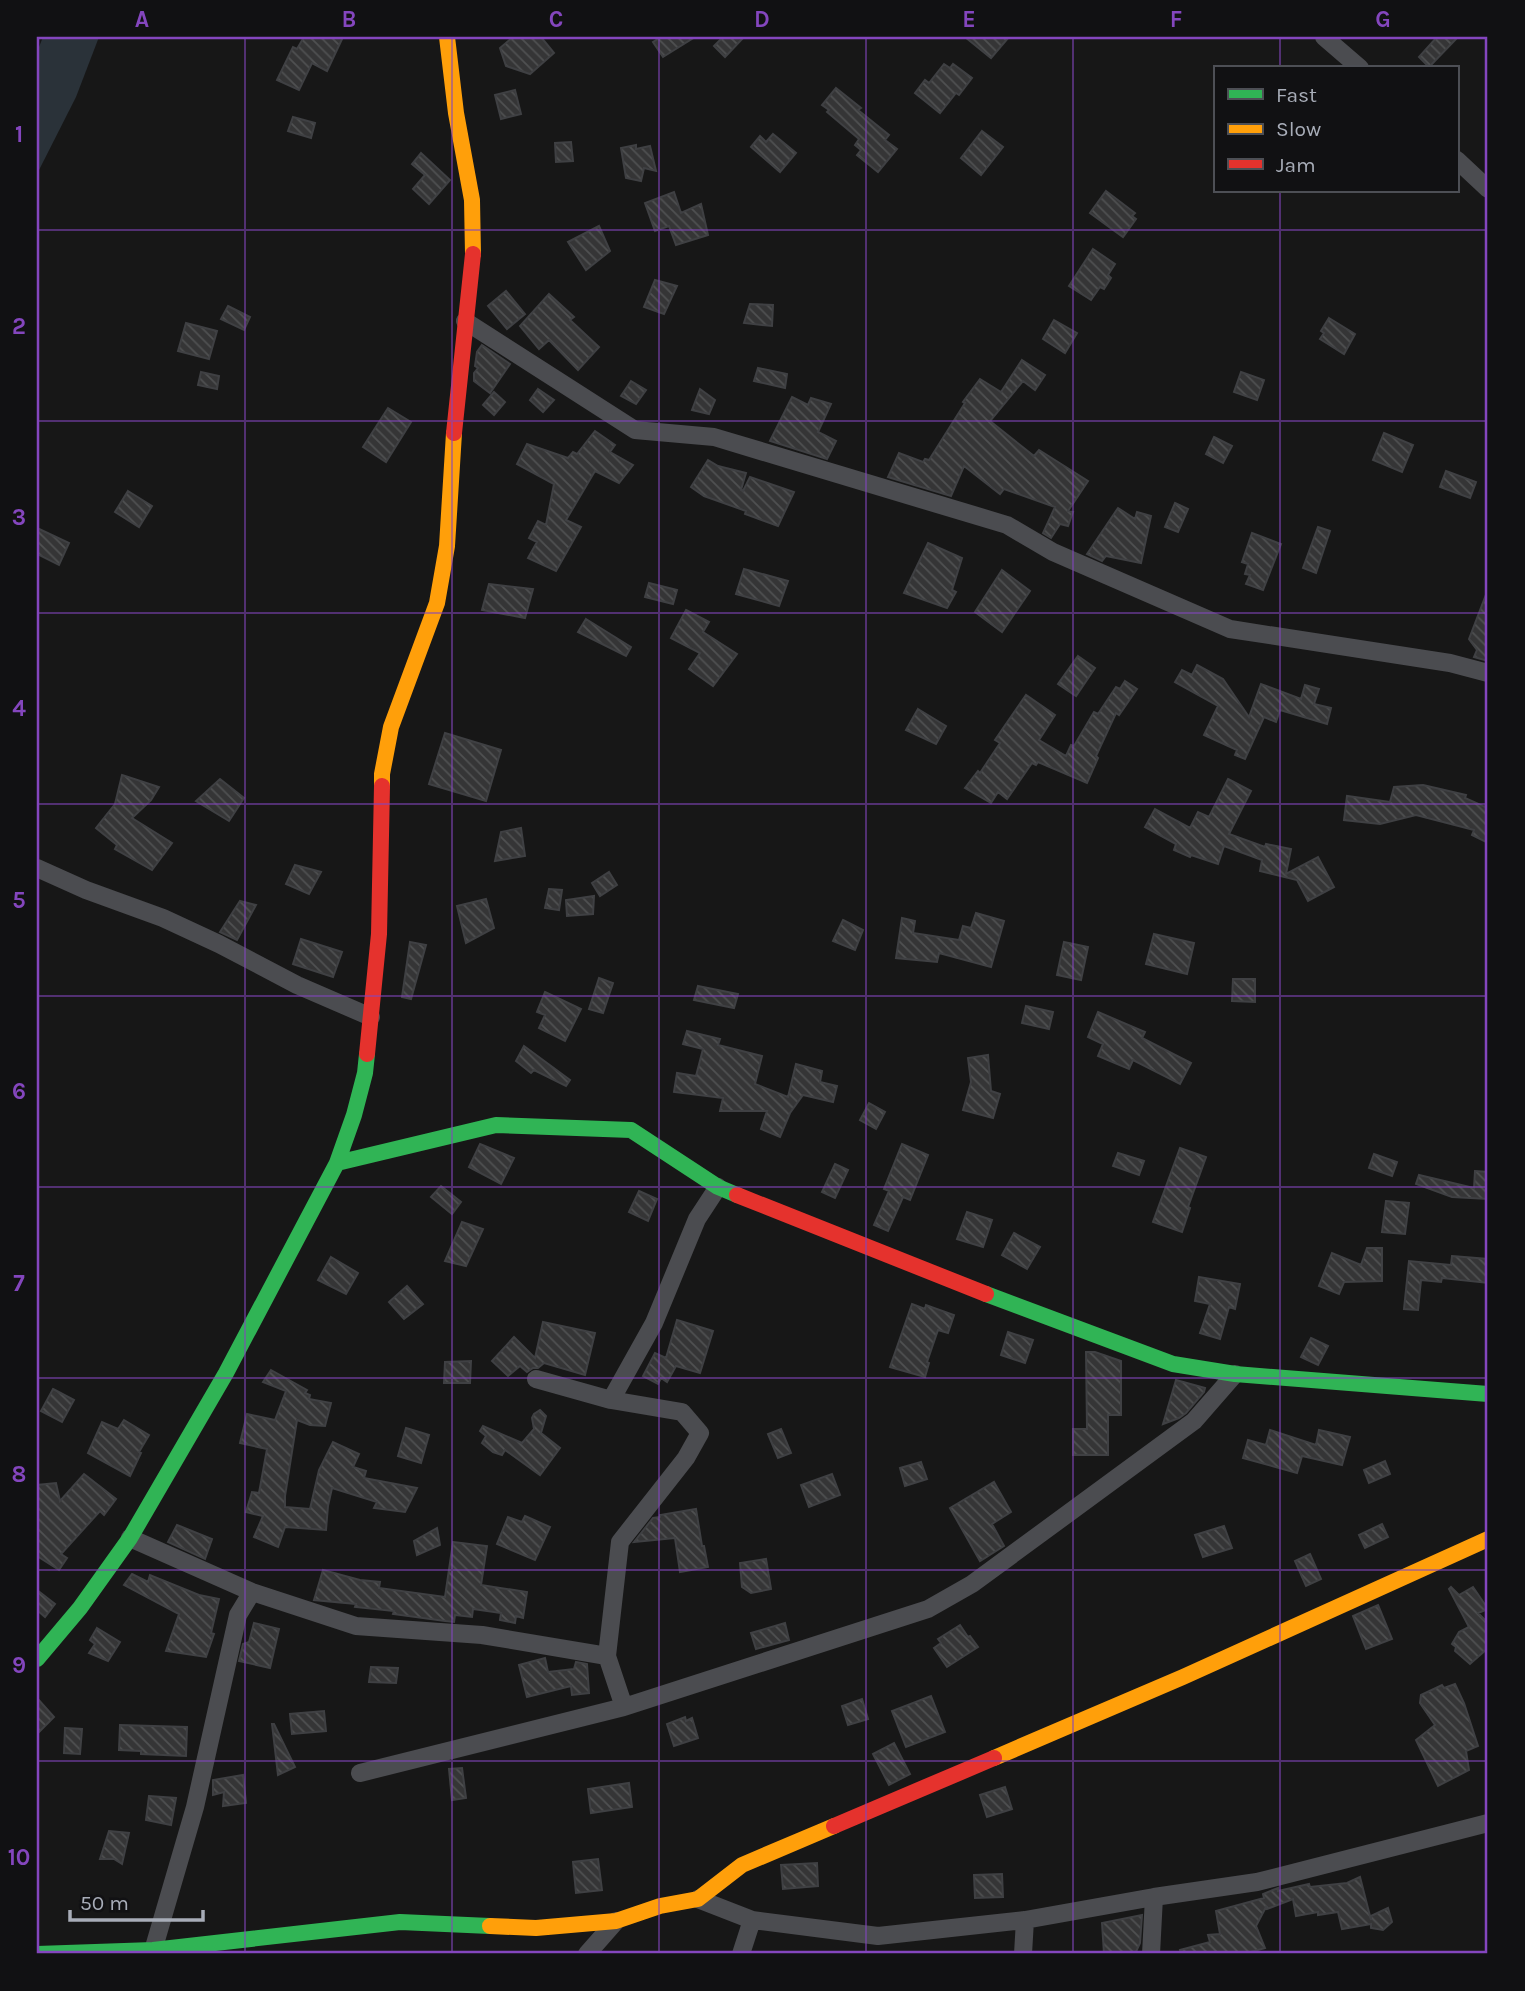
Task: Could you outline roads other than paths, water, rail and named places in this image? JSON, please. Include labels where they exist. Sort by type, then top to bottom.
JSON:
[{"type":"street","points":[[37,1659],[80,1608],[130,1538],[226,1373],[337,1163],[365,1073],[379,934],[382,774],[391,727],[437,603],[447,546],[455,413],[474,243],[472,200],[456,113],[447,37]]},
{"type":"street","points":[[1324,37],[1358,66]]},
{"type":"street","points":[[1458,161],[1488,189]]},
{"type":"street","points":[[465,321],[635,430],[714,437],[1007,525],[1053,552],[1230,629],[1450,663],[1488,673]]},
{"type":"street","points":[[37,867],[86,890],[163,918],[298,985],[371,1017]]},
{"type":"street","points":[[337,1163],[496,1125],[631,1130],[718,1187],[1035,1314],[1173,1364],[1235,1374],[1488,1394]]},
{"type":"street","points":[[611,1400],[654,1323],[697,1219],[718,1187]]},
{"type":"street","points":[[360,1773],[624,1707],[928,1609],[972,1584],[1194,1421],[1235,1374]]},
{"type":"street","points":[[536,1379],[611,1400],[682,1412],[700,1433],[686,1458],[620,1542],[607,1656],[624,1707]]},
{"type":"street","points":[[130,1538],[251,1592],[356,1626],[482,1635],[607,1656]]},
{"type":"street","points":[[37,1954],[152,1952],[400,1922],[537,1928],[616,1922],[660,1906],[698,1899],[742,1865],[1183,1677],[1488,1539]]},
{"type":"street","points":[[152,1952],[195,1807],[238,1615],[251,1592]]},
{"type":"street","points":[[698,1899],[752,1920],[878,1936],[1025,1920],[1258,1882],[1488,1823]]},
{"type":"street","points":[[1151,1954],[1154,1897]]},
{"type":"street","points":[[741,1954],[752,1920]]},
{"type":"street","points":[[1023,1954],[1025,1920]]},
{"type":"street","points":[[587,1954],[616,1922]]},
{"type":"street","points":[[872,1954],[878,1936]]}]
